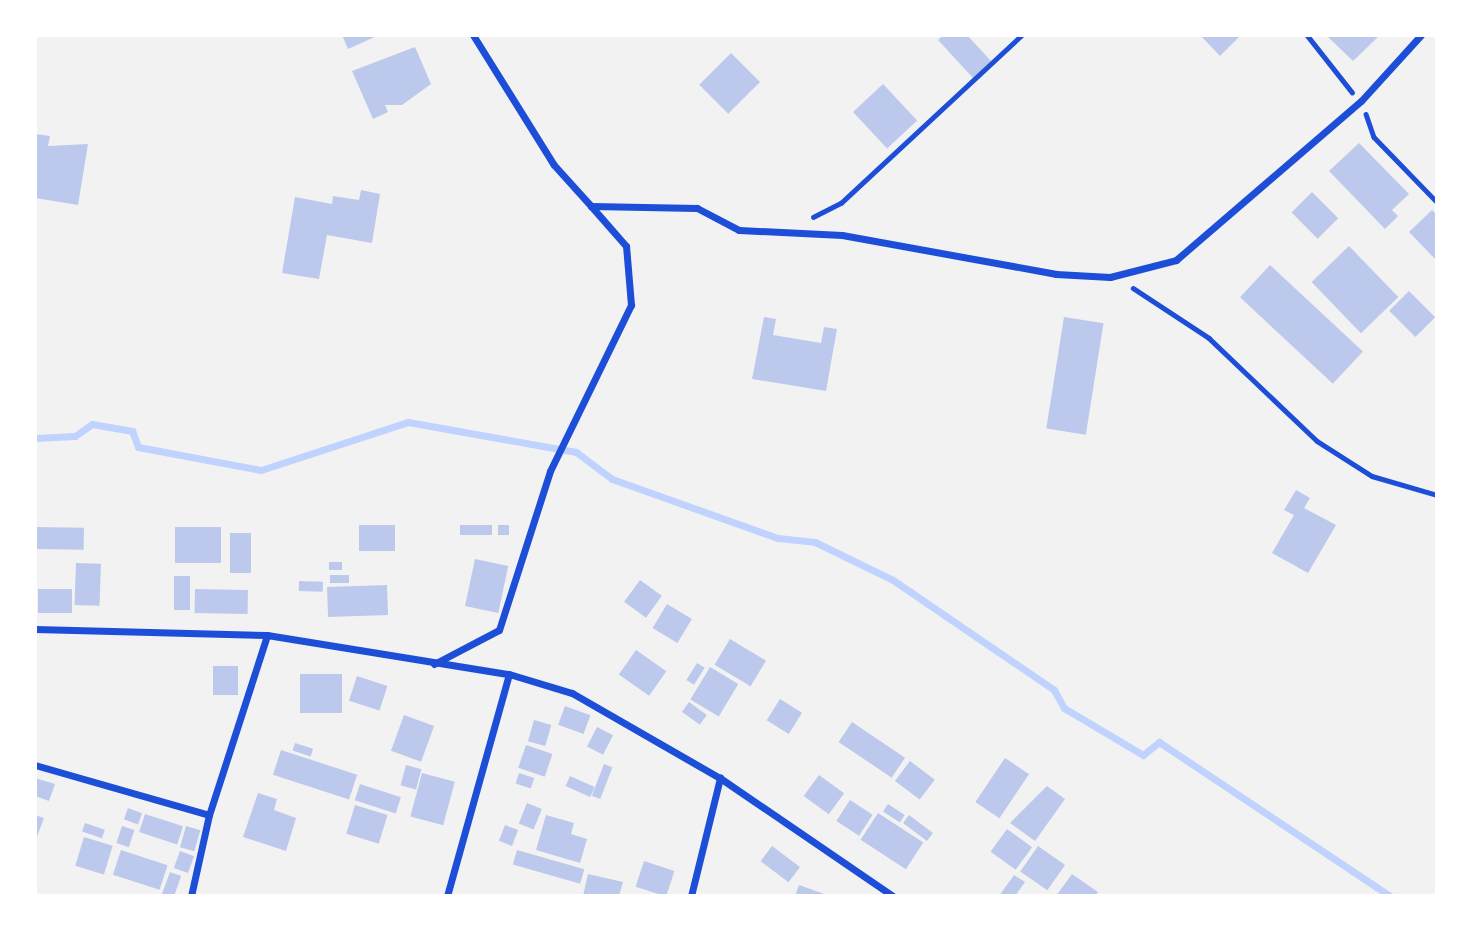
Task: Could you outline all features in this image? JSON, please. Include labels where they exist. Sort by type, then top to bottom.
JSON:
[{"type":"street","points":[[434,664],[499,630],[550,471],[631,305],[626,246],[554,165],[473,35]]},
{"type":"street","points":[[591,206],[697,208],[739,230],[785,232],[1110,278],[1176,260],[1361,102],[1421,35]]},
{"type":"street","points":[[35,629],[267,635],[509,674],[572,693],[720,778],[893,896]]},
{"type":"street","points":[[191,896],[209,815],[267,635]]},
{"type":"street","points":[[447,896],[509,674]]},
{"type":"street","points":[[35,765],[209,815]]},
{"type":"street","points":[[691,896],[720,778]]},
{"type":"path","points":[[785,232],[841,203],[1022,35]]},
{"type":"path","points":[[1307,35],[1361,102],[1374,137],[1437,202]]},
{"type":"path","points":[[1110,278],[1149,295],[1209,338],[1317,440],[1372,476],[1437,495]]},
{"type":"building","points":[[342,35],[379,35],[348,49]]},
{"type":"building","points":[[943,35],[967,35],[991,61],[973,78],[938,40]]},
{"type":"building","points":[[1200,35],[1241,35],[1220,56]]},
{"type":"building","points":[[1326,35],[1380,35],[1353,61]]},
{"type":"building","points":[[415,47],[431,84],[402,105],[385,105],[388,112],[373,119],[352,71]]},
{"type":"building","points":[[731,53],[760,82],[728,114],[699,85]]},
{"type":"building","points":[[883,84],[917,121],[887,149],[853,112]]},
{"type":"building","points":[[35,134],[50,136],[48,146],[88,144],[78,205],[35,198]]},
{"type":"building","points":[[1359,143],[1409,194],[1392,210],[1398,216],[1385,229],[1329,171]]},
{"type":"building","points":[[361,190],[380,194],[372,243],[327,235],[319,279],[282,273],[295,197],[332,204],[333,196],[359,200]]},
{"type":"building","points":[[1312,192],[1338,218],[1318,239],[1291,213]]},
{"type":"building","points":[[1432,210],[1437,215],[1437,261],[1409,232]]},
{"type":"building","points":[[1349,246],[1398,297],[1361,333],[1312,282]]},
{"type":"building","points":[[1270,265],[1363,352],[1333,384],[1240,297]]},
{"type":"building","points":[[1409,291],[1435,317],[1415,337],[1389,311]]},
{"type":"building","points":[[764,317],[776,319],[773,335],[821,343],[824,327],[837,329],[826,391],[752,379]]},
{"type":"building","points":[[1064,317],[1104,323],[1086,435],[1046,429]]},
{"type":"building","points":[[1296,490],[1310,498],[1304,508],[1336,525],[1308,573],[1272,553],[1294,515],[1284,510]]},
{"type":"building","points":[[359,525],[395,525],[395,551],[359,551]]},
{"type":"building","points":[[460,525],[492,525],[492,535],[460,535]]},
{"type":"building","points":[[498,525],[509,525],[509,535],[498,535]]},
{"type":"building","points":[[35,527],[84,528],[84,550],[35,549]]},
{"type":"building","points":[[175,527],[221,527],[221,563],[175,563]]},
{"type":"building","points":[[230,533],[251,533],[251,573],[230,573]]},
{"type":"building","points":[[475,559],[508,566],[498,613],[465,606]]},
{"type":"building","points":[[329,562],[342,562],[342,570],[329,570]]},
{"type":"building","points":[[76,563],[101,564],[100,606],[75,605]]},
{"type":"building","points":[[330,575],[349,575],[349,583],[330,583]]},
{"type":"building","points":[[174,576],[190,576],[190,610],[174,610]]},
{"type":"building","points":[[640,580],[662,596],[646,618],[624,602]]},
{"type":"building","points":[[299,581],[323,582],[323,592],[299,591]]},
{"type":"building","points":[[387,585],[388,615],[328,617],[327,587]]},
{"type":"building","points":[[38,589],[72,589],[72,613],[38,613]]},
{"type":"building","points":[[195,589],[248,590],[248,614],[195,613]]},
{"type":"building","points":[[667,604],[692,619],[677,643],[653,628]]},
{"type":"building","points":[[730,639],[766,661],[751,686],[715,665]]},
{"type":"building","points":[[636,650],[666,671],[649,696],[619,675]]},
{"type":"building","points":[[697,663],[705,668],[694,685],[686,680]]},
{"type":"building","points":[[213,666],[238,666],[238,695],[213,695]]},
{"type":"building","points":[[710,667],[738,684],[719,717],[690,700]]},
{"type":"building","points":[[300,674],[342,674],[342,713],[300,713]]},
{"type":"building","points":[[357,676],[387,686],[379,711],[349,701]]},
{"type":"building","points":[[780,699],[802,713],[789,734],[767,720]]},
{"type":"building","points":[[689,702],[707,715],[700,725],[682,712]]},
{"type":"building","points":[[565,706],[590,715],[584,734],[558,725]]},
{"type":"building","points":[[404,715],[434,726],[421,762],[391,751]]},
{"type":"building","points":[[534,720],[551,725],[545,746],[528,741]]},
{"type":"building","points":[[852,722],[905,758],[892,778],[839,742]]},
{"type":"building","points":[[597,727],[613,735],[603,755],[587,747]]},
{"type":"building","points":[[295,743],[313,749],[311,756],[293,751]]},
{"type":"building","points":[[526,745],[552,754],[545,777],[518,768]]},
{"type":"building","points":[[281,750],[357,775],[349,799],[273,775]]},
{"type":"building","points":[[1005,758],[1029,774],[999,818],[975,802]]},
{"type":"building","points":[[910,761],[935,780],[920,800],[895,781]]},
{"type":"building","points":[[604,764],[612,767],[600,799],[592,796]]},
{"type":"building","points":[[406,765],[421,769],[416,789],[401,785]]},
{"type":"building","points":[[422,773],[455,782],[443,825],[410,816]]},
{"type":"building","points":[[519,773],[534,778],[531,788],[516,783]]},
{"type":"building","points":[[819,775],[844,793],[829,814],[804,796]]},
{"type":"building","points":[[570,776],[595,787],[590,797],[566,786]]},
{"type":"building","points":[[35,778],[55,784],[49,801],[35,796]]},
{"type":"building","points":[[360,784],[401,797],[396,813],[355,800]]},
{"type":"building","points":[[1047,786],[1065,799],[1035,841],[1010,823]]},
{"type":"building","points":[[258,793],[277,799],[274,810],[296,818],[286,851],[243,837]]},
{"type":"building","points":[[850,800],[873,815],[859,836],[836,821]]},
{"type":"building","points":[[527,803],[542,809],[534,829],[519,823]]},
{"type":"building","points":[[888,804],[905,815],[900,822],[883,812]]},
{"type":"building","points":[[355,805],[388,815],[379,844],[346,834]]},
{"type":"building","points":[[128,808],[142,813],[138,824],[124,819]]},
{"type":"building","points":[[878,813],[923,842],[906,869],[861,840]]},
{"type":"building","points":[[145,814],[183,826],[177,844],[139,832]]},
{"type":"building","points":[[35,815],[44,818],[35,842]]},
{"type":"building","points":[[546,815],[574,823],[571,834],[587,839],[580,863],[536,850]]},
{"type":"building","points":[[909,815],[933,833],[927,841],[903,823]]},
{"type":"building","points":[[85,823],[105,830],[102,838],[82,832]]},
{"type":"building","points":[[505,825],[518,830],[512,846],[499,841]]},
{"type":"building","points":[[122,826],[134,830],[129,847],[116,843]]},
{"type":"building","points":[[186,826],[200,830],[194,851],[180,847]]},
{"type":"building","points":[[1007,829],[1032,847],[1016,870],[991,852]]},
{"type":"building","points":[[84,837],[113,846],[104,874],[75,866]]},
{"type":"building","points":[[772,846],[800,867],[789,882],[761,861]]},
{"type":"building","points":[[1038,846],[1065,865],[1047,890],[1020,871]]},
{"type":"building","points":[[121,850],[168,865],[160,890],[113,875]]},
{"type":"building","points":[[517,850],[584,869],[580,884],[513,864]]},
{"type":"building","points":[[180,851],[194,856],[188,873],[174,868]]},
{"type":"building","points":[[644,861],[674,871],[666,896],[636,887]]},
{"type":"building","points":[[170,872],[181,876],[174,896],[162,895]]},
{"type":"building","points":[[588,874],[623,882],[619,896],[583,896]]},
{"type":"building","points":[[1072,874],[1098,892],[1095,896],[1056,896]]},
{"type":"building","points":[[1014,875],[1025,882],[1015,896],[999,896]]},
{"type":"building","points":[[799,885],[830,896],[795,896]]},
{"type":"waterway","points":[[35,438],[75,436],[92,424],[132,431],[138,447],[261,470],[408,422],[576,452],[612,479],[778,538],[815,542],[893,580],[1054,690],[1064,708],[1143,755],[1159,742],[1390,896]]}]
